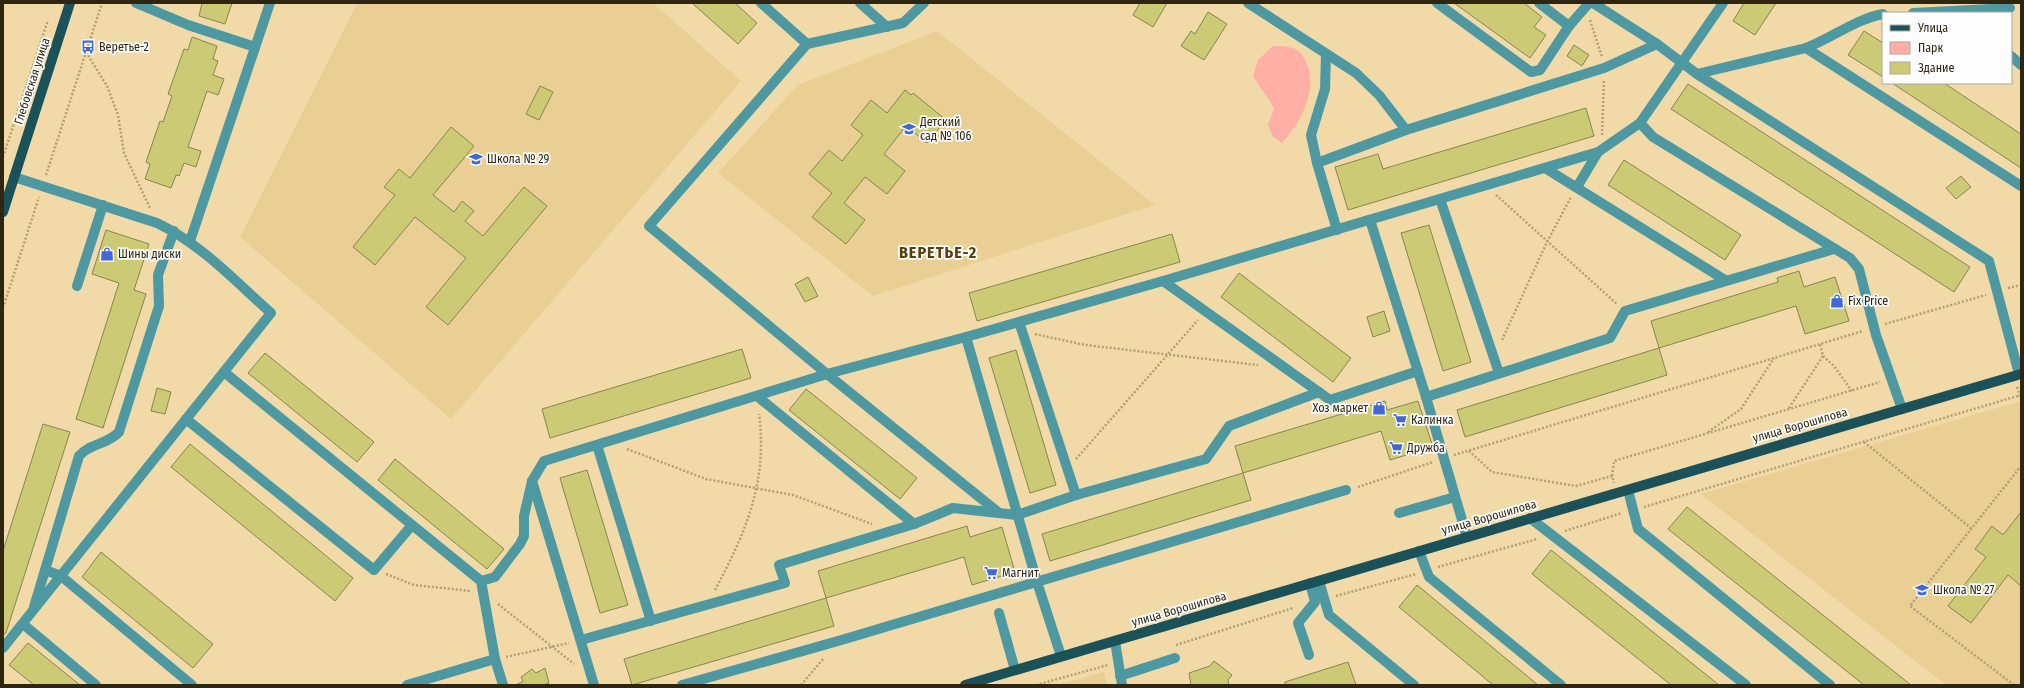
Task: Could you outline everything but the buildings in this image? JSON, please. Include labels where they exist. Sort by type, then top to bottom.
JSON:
[{"type":"main road","name":"Глебовская улица","points":[[3,212],[70,3]]},
{"type":"main road","name":"улица Ворошилова","points":[[965,685],[2020,374]]},
{"type":"street","points":[[136,3],[188,25],[255,47]]},
{"type":"street","points":[[190,241],[270,3]]},
{"type":"street","points":[[761,3],[807,44]]},
{"type":"street","points":[[860,3],[886,27]]},
{"type":"street","points":[[924,3],[903,23],[807,44],[649,226],[827,374],[999,513]]},
{"type":"street","points":[[1248,3],[1356,73],[1379,95],[1406,130]]},
{"type":"street","points":[[1437,3],[1531,72],[1540,70],[1569,26],[1589,3]]},
{"type":"street","points":[[1539,3],[1569,26]]},
{"type":"street","points":[[1593,3],[1657,44],[1697,74],[1989,261],[2020,374]]},
{"type":"street","points":[[481,581],[495,577],[520,544],[524,536],[524,516],[532,481],[544,461],[827,374],[966,338],[1598,152],[1640,123],[1723,3]]},
{"type":"street","points":[[1932,12],[2010,8]]},
{"type":"street","points":[[1697,74],[1806,48],[1822,42],[1854,24],[1882,14]]},
{"type":"street","points":[[1317,162],[1406,130],[1604,68],[1657,44]]},
{"type":"street","points":[[1806,48],[2021,186]]},
{"type":"street","points":[[1326,54],[1325,89],[1311,135],[1317,162],[1337,230]]},
{"type":"street","points":[[2012,57],[2021,65]]},
{"type":"street","points":[[1640,123],[1653,137],[1850,258],[1860,269],[1874,328],[1902,409]]},
{"type":"street","points":[[1577,187],[1598,152]]},
{"type":"street","points":[[1545,168],[1725,280]]},
{"type":"street","points":[[3,648],[271,313],[190,241],[174,230],[103,205],[14,177]]},
{"type":"street","points":[[1440,199],[1499,373]]},
{"type":"street","points":[[77,286],[103,205]]},
{"type":"street","points":[[1370,220],[1418,370],[1467,537]]},
{"type":"street","points":[[32,612],[78,456],[84,449],[112,440],[119,432],[159,306],[158,275],[174,230]]},
{"type":"street","points":[[1426,397],[1610,338],[1625,311],[1725,280],[1834,249]]},
{"type":"street","points":[[1163,281],[1330,400],[1418,370]]},
{"type":"street","points":[[1019,322],[1076,495]]},
{"type":"street","points":[[966,338],[1037,582],[1061,656]]},
{"type":"street","points":[[224,372],[481,581],[496,659],[503,685]]},
{"type":"street","points":[[581,640],[785,583],[780,565],[914,524],[953,508],[1017,514],[1076,495],[1206,459],[1229,426],[1319,392]]},
{"type":"street","points":[[757,396],[914,524]]},
{"type":"street","points":[[186,419],[374,570],[412,525]]},
{"type":"street","points":[[597,445],[651,621]]},
{"type":"street","points":[[532,481],[594,685]]},
{"type":"street","points":[[682,685],[838,641],[1346,490]]},
{"type":"street","points":[[1628,490],[1638,529],[1830,685]]},
{"type":"street","points":[[1399,513],[1455,497]]},
{"type":"street","points":[[1530,518],[1746,685]]},
{"type":"street","points":[[1419,551],[1429,578],[1561,685]]},
{"type":"street","points":[[45,570],[61,576],[192,685]]},
{"type":"street","points":[[1314,582],[1320,601],[1329,615],[1402,680],[1414,685]]},
{"type":"street","points":[[1309,655],[1298,623],[1320,601]]},
{"type":"street","points":[[999,613],[1016,670]]},
{"type":"street","points":[[23,624],[96,685]]},
{"type":"street","points":[[1115,641],[1121,680],[1175,658]]},
{"type":"street","points":[[407,685],[496,659]]},
{"type":"path","points":[[3,308],[102,3]]},
{"type":"path","points":[[3,157],[48,20]]},
{"type":"path","points":[[86,52],[107,86],[118,115],[124,153],[157,223]]},
{"type":"path","points":[[1485,186],[1625,311]]},
{"type":"path","points":[[1494,356],[1547,242],[1577,187]]},
{"type":"path","points":[[1346,490],[1468,450],[2021,285]]},
{"type":"path","points":[[1068,468],[1207,311]]},
{"type":"path","points":[[1019,322],[1033,334],[1085,345],[1167,356],[1261,365]]},
{"type":"path","points":[[1820,344],[1823,356],[1834,366],[1852,390]]},
{"type":"path","points":[[1789,409],[1823,356]]},
{"type":"path","points":[[1706,434],[1741,408],[1774,358]]},
{"type":"path","points":[[1623,513],[1612,476],[1614,461],[1892,378]]},
{"type":"path","points":[[706,605],[748,521],[758,489],[761,428],[757,396]]},
{"type":"path","points":[[1171,646],[2021,396]]},
{"type":"path","points":[[608,441],[706,479],[793,495],[892,531]]},
{"type":"path","points":[[1864,442],[1972,529]]},
{"type":"path","points":[[1468,450],[1492,472],[1576,486],[1612,476]]},
{"type":"path","points":[[2014,685],[1910,606],[2021,466]]},
{"type":"path","points":[[496,659],[581,640]]},
{"type":"path","points":[[800,685],[838,641]]},
{"type":"path","points":[[1036,685],[1118,663]]},
{"type":"shaded area","name":"Школа № 29","points":[[357,3],[653,3],[741,81],[451,419],[240,237]]},
{"type":"shaded area","name":"Детский сад № 106","points":[[937,31],[1155,205],[873,296],[718,173],[798,85]]},
{"type":"shaded area","name":"Школа № 27","points":[[2021,401],[2021,685],[1946,685],[1701,494]]},
{"type":"shaded area","points":[[1104,672],[1107,685],[1058,685]]},
{"type":"green space","points":[[1273,46],[1290,47],[1300,52],[1309,70],[1309,92],[1302,115],[1282,143],[1273,137],[1268,125],[1274,109],[1253,76],[1258,60]]},
{"type":"place","name":"Веретье-2","points":[[88,47]]},
{"type":"place","name":"Детский сад № 106","points":[[909,129]]},
{"type":"place","name":"Школа № 29","points":[[476,159]]},
{"type":"place","name":"Шины диски","points":[[107,254]]},
{"type":"place","name":"Fix Price","points":[[1837,301]]},
{"type":"place","name":"Хоз маркет","points":[[1379,408]]},
{"type":"place","name":"Калинка","points":[[1400,420]]},
{"type":"place","name":"Дружба","points":[[1396,448]]},
{"type":"place","name":"Магнит","points":[[991,573]]},
{"type":"place","name":"Школа № 27","points":[[1922,590]]},
{"type":"district","name":"ВЕРЕТЬЕ-2","points":[[938,252]]}]
